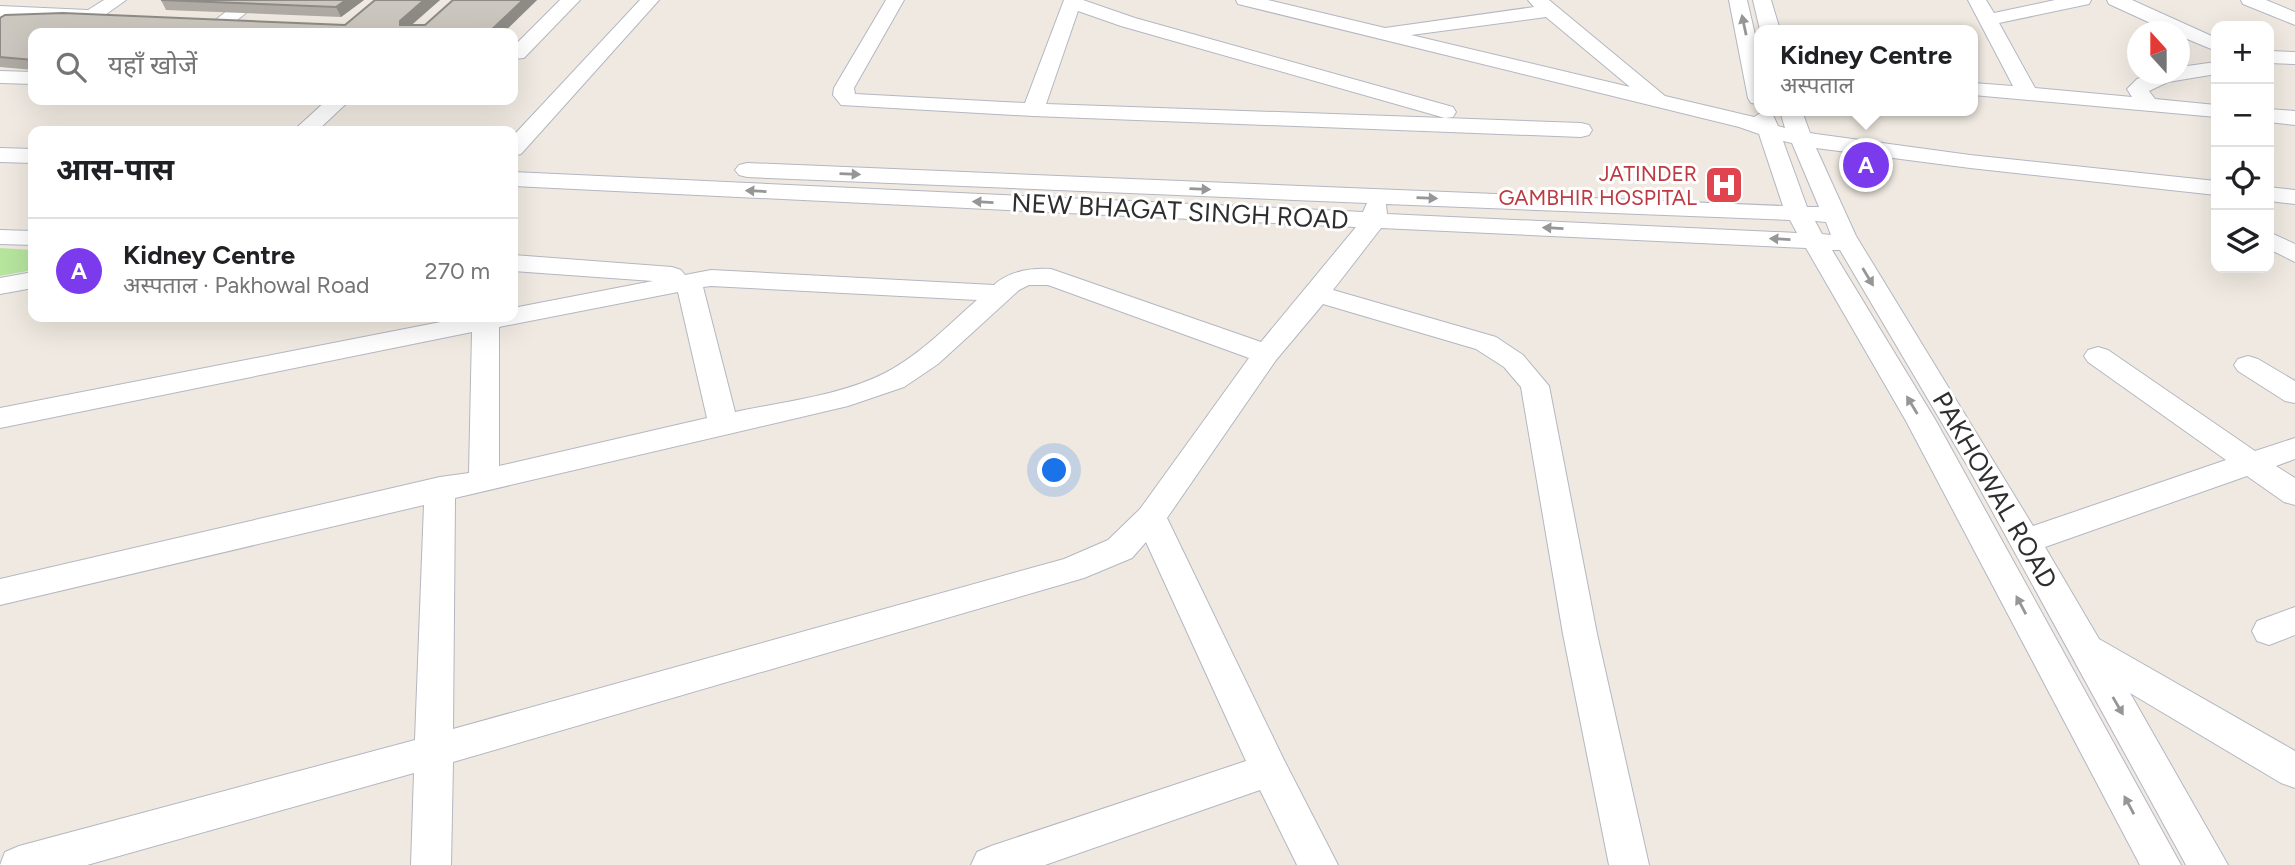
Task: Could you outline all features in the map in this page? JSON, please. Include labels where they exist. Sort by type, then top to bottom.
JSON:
[{"type":"street","points":[[92,16],[117,0]]},
{"type":"street","points":[[251,22],[217,21],[253,0]]},
{"type":"street","points":[[518,53],[571,0]]},
{"type":"street","points":[[518,144],[650,0]]},
{"type":"street","points":[[895,0],[844,88],[844,95],[849,100],[1033,110],[1488,124],[1581,130]]},
{"type":"street","points":[[1245,0],[1663,104],[2211,174]]},
{"type":"street","name":"PAKHOWAL ROAD","points":[[1738,0],[1754,53]]},
{"type":"street","points":[[1762,0],[1769,25]]},
{"type":"street","points":[[1977,0],[2028,94]]},
{"type":"street","points":[[1988,20],[2082,0]]},
{"type":"street","points":[[2116,0],[2211,43]]},
{"type":"street","points":[[2250,0],[2290,14]]},
{"type":"street","points":[[1375,33],[1544,6],[1663,104]]},
{"type":"street","points":[[1033,110],[1071,8],[1488,124]]},
{"type":"street","points":[[0,12],[131,17]]},
{"type":"street","points":[[2274,57],[2295,58]]},
{"type":"street","points":[[2148,105],[2137,89],[2143,85],[2211,69]]},
{"type":"street","points":[[0,77],[28,78]]},
{"type":"street","points":[[1978,89],[2211,111]]},
{"type":"street","points":[[310,126],[334,105]]},
{"type":"street","points":[[2274,116],[2295,118]]},
{"type":"street","points":[[1774,120],[1931,157],[2211,187]]},
{"type":"street","name":"PAKHOWAL ROAD","points":[[1774,120],[1805,227],[1922,421],[2161,865]]},
{"type":"street","name":"PAKHOWAL ROAD","points":[[1774,120],[2025,541],[2208,865]]},
{"type":"street","points":[[0,138],[28,139]]},
{"type":"street","points":[[0,155],[28,156]]},
{"type":"street","name":"NEW BHAGAT SINGH ROAD","points":[[518,160],[1376,208]]},
{"type":"street","points":[[2141,167],[2211,207]]},
{"type":"street","name":"NEW BHAGAT SINGH ROAD","points":[[518,179],[1376,208],[1841,229]]},
{"type":"street","points":[[2274,181],[2295,183]]},
{"type":"street","points":[[2274,195],[2295,197]]},
{"type":"street","points":[[19,865],[434,751],[1072,569],[1120,549],[1151,517],[1266,354],[1317,294],[1376,208]]},
{"type":"street","points":[[0,237],[28,238]]},
{"type":"street","points":[[2274,242],[2295,254]]},
{"type":"street","points":[[518,263],[700,280],[1000,293]]},
{"type":"street","points":[[0,592],[440,488],[848,396],[894,380],[928,358],[1000,293],[1021,278],[1051,277],[1266,354]]},
{"type":"street","points":[[518,315],[700,280]]},
{"type":"street","points":[[700,280],[723,423]]},
{"type":"street","points":[[0,286],[28,281]]},
{"type":"street","points":[[1317,294],[1486,343],[1507,354],[1523,369],[1535,386],[1580,634],[1629,865]]},
{"type":"street","points":[[0,418],[482,322]]},
{"type":"street","points":[[484,478],[502,322]]},
{"type":"street","points":[[2098,356],[2295,494]]},
{"type":"street","points":[[2248,365],[2295,394]]},
{"type":"street","points":[[2025,541],[2295,447]]},
{"type":"street","points":[[431,865],[440,488]]},
{"type":"street","points":[[1151,517],[1269,770],[1318,865]]},
{"type":"street","points":[[2086,649],[2295,771]]},
{"type":"street","points":[[991,865],[1269,770]]},
{"type":"green space","points":[[0,248],[28,250],[28,271],[0,276]]},
{"type":"building","points":[[161,0],[346,0],[336,7]]},
{"type":"building","points":[[375,0],[424,0],[400,21],[400,25],[425,25],[453,0],[523,0],[493,28],[28,28],[28,60],[0,57],[0,18],[5,15],[63,13],[345,25]]},
{"type":"place","name":"Kidney Centre","points":[[1866,165]]},
{"type":"place","name":"JATINDER GAMBHIR HOSPITAL","points":[[1724,185]]}]
